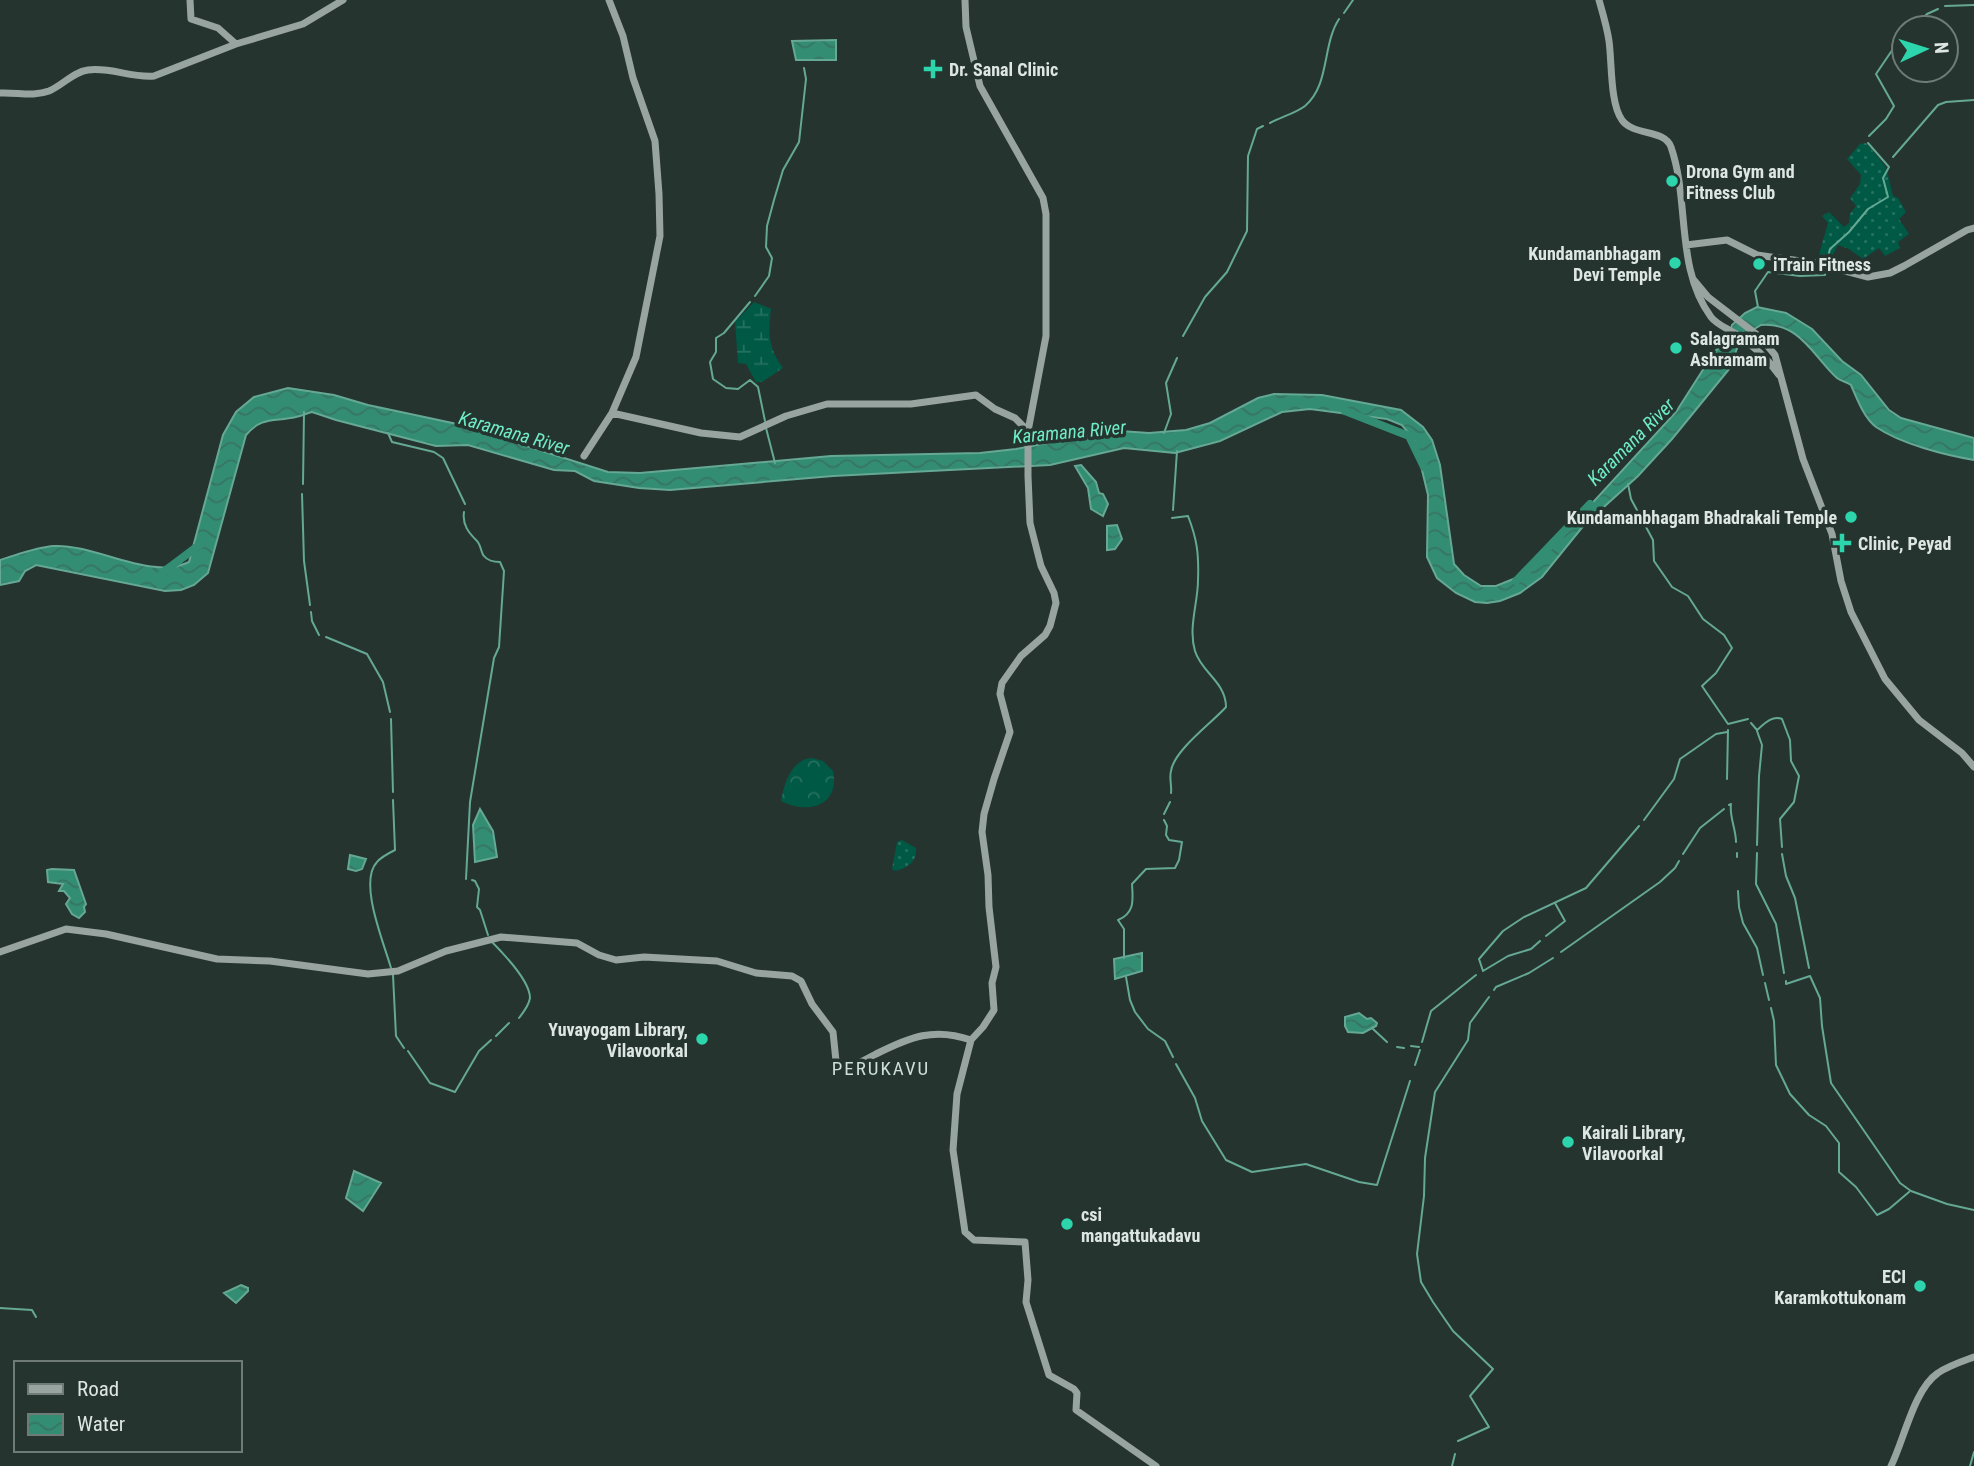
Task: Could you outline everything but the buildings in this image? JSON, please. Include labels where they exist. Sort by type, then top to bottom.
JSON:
[{"type":"street","points":[[190,0],[191,19],[218,28],[236,44]]},
{"type":"street","points":[[0,93],[34,95],[49,91],[84,70],[102,69],[141,77],[154,76],[236,44],[312,21],[343,0]]},
{"type":"street","points":[[584,456],[612,413],[636,357],[657,252],[659,194],[654,141],[633,78],[623,36],[609,0]]},
{"type":"street","points":[[965,0],[966,27],[980,86],[1043,198],[1046,214],[1046,337],[1028,431],[1028,476],[1030,523],[1041,566],[1056,603],[1045,635],[1021,656],[1002,683],[1000,694],[1010,732],[984,814],[982,832],[996,967],[992,983],[995,1010],[971,1040],[957,1094],[953,1150],[965,1232],[974,1240],[1026,1242],[1026,1302],[1049,1375],[1074,1389],[1077,1393],[1076,1410],[1156,1466]]},
{"type":"street","points":[[1599,0],[1605,20],[1621,120],[1632,128],[1661,137],[1671,146],[1684,203],[1686,245],[1693,279],[1712,318],[1766,357],[1779,376]]},
{"type":"street","points":[[1686,245],[1727,240],[1757,255],[1826,266],[1865,277],[1890,273],[1974,228]]},
{"type":"street","points":[[1693,279],[1708,297],[1770,347],[1778,364],[1803,459],[1832,534],[1841,581],[1851,612],[1869,651],[1885,679],[1919,720],[1962,753],[1974,768]]},
{"type":"street","points":[[612,413],[701,433],[740,436],[786,416],[827,404],[912,404],[976,396],[1014,418],[1028,431]]},
{"type":"street","points":[[0,952],[61,930],[95,933],[217,959],[270,961],[372,974],[398,971],[446,951],[490,938],[510,936],[560,940],[577,943],[599,955],[617,960],[644,957],[717,961],[756,973],[792,976],[802,981],[812,1004],[830,1027],[834,1037],[836,1061],[840,1067],[852,1066],[914,1036],[950,1033],[971,1040]]},
{"type":"street","points":[[1891,1466],[1927,1384],[1941,1371],[1974,1357]]},
{"type":"green space","points":[[1866,143],[1886,167],[1893,196],[1898,198],[1906,212],[1899,219],[1909,234],[1898,242],[1900,248],[1885,256],[1879,248],[1863,259],[1838,245],[1829,262],[1818,258],[1828,223],[1822,216],[1829,212],[1844,227],[1849,223],[1850,214],[1856,206],[1850,198],[1860,184],[1861,175],[1847,159],[1860,144]]},
{"type":"green space","points":[[754,302],[771,309],[770,340],[774,354],[783,368],[762,382],[756,382],[746,364],[738,363],[735,322]]},
{"type":"green space","points":[[805,759],[823,761],[833,771],[834,783],[827,800],[811,807],[781,801],[784,787],[794,767]]},
{"type":"green space","points":[[902,840],[916,848],[916,853],[911,864],[895,871],[892,869],[897,842]]},
{"type":"water","points":[[836,40],[836,60],[796,60],[792,41]]},
{"type":"water","points":[[1757,307],[1786,313],[1812,329],[1842,361],[1861,375],[1889,410],[1901,418],[1974,438],[1974,460],[1910,444],[1876,427],[1864,413],[1851,385],[1837,378],[1805,342],[1786,329],[1761,325],[1742,340],[1736,350],[1734,363],[1672,439],[1638,476],[1584,525],[1542,577],[1520,593],[1487,603],[1475,602],[1456,593],[1437,578],[1427,557],[1428,495],[1415,441],[1402,425],[1387,419],[1310,409],[1282,412],[1220,441],[1175,453],[1124,448],[1050,465],[833,476],[670,490],[594,481],[575,471],[554,470],[468,445],[436,446],[312,412],[263,422],[246,435],[208,573],[194,585],[181,590],[165,591],[36,565],[25,571],[19,581],[0,585],[0,560],[54,546],[87,550],[140,565],[174,567],[189,562],[223,435],[236,412],[254,397],[288,388],[334,395],[490,431],[517,443],[608,472],[640,473],[831,456],[980,453],[1101,433],[1186,430],[1210,423],[1258,398],[1274,394],[1322,395],[1401,410],[1423,427],[1432,440],[1440,465],[1454,564],[1464,575],[1481,586],[1496,586],[1528,573],[1676,412],[1715,351],[1727,341],[1732,325],[1745,313]]},
{"type":"water","points":[[1081,465],[1096,482],[1099,493],[1103,494],[1108,504],[1103,516],[1091,509],[1088,488],[1075,466]]},
{"type":"water","points":[[1117,525],[1122,539],[1115,549],[1107,550],[1107,526]]},
{"type":"water","points":[[480,809],[493,831],[497,857],[475,862],[473,825]]},
{"type":"water","points":[[350,855],[366,859],[362,869],[348,869]]},
{"type":"water","points":[[47,870],[74,870],[86,904],[85,912],[79,918],[72,914],[66,904],[70,898],[64,891],[59,891],[63,884],[48,882]]},
{"type":"water","points":[[1142,953],[1142,971],[1115,979],[1114,959]]},
{"type":"water","points":[[1359,1013],[1367,1019],[1371,1018],[1377,1023],[1376,1026],[1363,1033],[1348,1032],[1345,1017]]},
{"type":"water","points":[[354,1171],[381,1183],[363,1211],[346,1198]]},
{"type":"water","points":[[241,1285],[248,1288],[248,1291],[236,1303],[224,1293]]},
{"type":"waterway","points":[[1344,13],[1353,0]]},
{"type":"waterway","points":[[1945,6],[1974,5]]},
{"type":"waterway","points":[[1927,14],[1938,9]]},
{"type":"waterway","points":[[1270,123],[1305,106],[1313,97],[1339,19]]},
{"type":"waterway","points":[[1869,136],[1886,119],[1894,106],[1876,74],[1890,53]]},
{"type":"waterway","points":[[755,296],[769,276],[772,258],[766,247],[767,226],[774,200],[783,170],[799,142],[806,79],[804,68]]},
{"type":"waterway","points":[[1893,157],[1938,105],[1974,100]]},
{"type":"waterway","points":[[1183,336],[1205,297],[1227,272],[1247,231],[1248,156],[1257,129],[1263,126]]},
{"type":"waterway","points":[[1826,264],[1830,249],[1868,209],[1888,197],[1883,178],[1889,167],[1868,143]]},
{"type":"waterway","points":[[1758,307],[1755,291],[1768,272],[1800,276],[1825,275],[1826,270]]},
{"type":"waterway","points":[[750,302],[724,333],[716,338],[716,352],[710,362],[713,379],[726,388],[738,389],[750,380],[758,387],[765,421]]},
{"type":"waterway","points":[[1164,433],[1171,414],[1166,383],[1177,358]]},
{"type":"waterway","name":"Karamana River","points":[[1345,411],[1409,436],[1424,467]]},
{"type":"waterway","points":[[303,484],[304,412]]},
{"type":"waterway","points":[[766,428],[775,463]]},
{"type":"waterway","points":[[388,433],[392,442],[434,452],[443,458],[465,504]]},
{"type":"waterway","points":[[1173,510],[1177,451]]},
{"type":"waterway","points":[[1628,484],[1631,499],[1653,540],[1654,561],[1672,587],[1688,596],[1703,619],[1724,635],[1732,648],[1716,673],[1702,686],[1728,724],[1748,719]]},
{"type":"waterway","points":[[302,494],[304,561],[310,605]]},
{"type":"waterway","name":"Karamana River","points":[[1516,581],[1590,504]]},
{"type":"waterway","points":[[464,512],[465,525],[483,555],[500,562],[504,571],[499,647],[494,658],[470,802],[466,879]]},
{"type":"waterway","points":[[1171,793],[1171,771],[1179,754],[1226,707],[1222,691],[1202,665],[1193,642],[1198,589],[1194,532],[1188,516],[1172,518]]},
{"type":"waterway","name":"Karamana River","points":[[162,573],[202,543]]},
{"type":"waterway","points":[[311,612],[319,635]]},
{"type":"waterway","points":[[326,637],[367,654],[383,682],[390,712]]},
{"type":"waterway","points":[[391,719],[393,792]]},
{"type":"waterway","points":[[1751,723],[1757,730],[1772,719],[1782,719],[1790,740],[1791,761],[1799,776],[1794,802],[1780,819],[1782,847]]},
{"type":"waterway","points":[[1727,779],[1728,730]]},
{"type":"waterway","points":[[1757,731],[1762,745],[1757,845]]},
{"type":"waterway","points":[[1644,820],[1674,779],[1680,759],[1716,734],[1727,732]]},
{"type":"waterway","points":[[391,968],[374,913],[370,883],[377,862],[395,850],[393,800]]},
{"type":"waterway","points":[[1164,814],[1170,802]]},
{"type":"waterway","points":[[1729,805],[1731,804],[1736,842]]},
{"type":"waterway","points":[[1683,854],[1700,828],[1724,809]]},
{"type":"waterway","points":[[1124,958],[1124,929],[1118,920],[1130,910],[1132,884],[1146,869],[1175,868],[1179,860],[1182,842],[1169,840],[1164,820]]},
{"type":"waterway","points":[[1540,941],[1531,949],[1508,956],[1483,971],[1479,959],[1503,931],[1524,917],[1586,888],[1639,826]]},
{"type":"waterway","points":[[1757,853],[1756,884],[1776,924],[1784,973]]},
{"type":"waterway","points":[[1782,854],[1786,876],[1795,898],[1809,968]]},
{"type":"waterway","points":[[1561,952],[1660,882],[1679,861]]},
{"type":"waterway","points":[[472,880],[479,889],[477,907],[488,935]]},
{"type":"waterway","points":[[1738,891],[1743,923],[1757,948],[1763,975]]},
{"type":"waterway","points":[[1546,936],[1565,921],[1555,903]]},
{"type":"waterway","points":[[491,941],[515,968],[529,991],[530,998],[519,1018]]},
{"type":"waterway","points":[[1494,990],[1553,958]]},
{"type":"waterway","points":[[393,975],[396,1036],[404,1048]]},
{"type":"waterway","points":[[1422,1042],[1431,1011],[1476,975]]},
{"type":"waterway","points":[[1786,981],[1786,984],[1810,976],[1820,998],[1831,1083],[1900,1183],[1911,1191],[1974,1210]]},
{"type":"waterway","points":[[1126,977],[1135,1012],[1148,1029],[1165,1041],[1173,1057]]},
{"type":"waterway","points":[[1765,983],[1769,1000]]},
{"type":"waterway","points":[[1458,1441],[1489,1427],[1470,1396],[1493,1369],[1453,1331],[1433,1302],[1421,1282],[1417,1254],[1424,1196],[1425,1158],[1435,1092],[1468,1040],[1470,1023],[1489,997]]},
{"type":"waterway","points":[[1771,1008],[1776,1065],[1790,1094],[1809,1115],[1826,1126],[1839,1143],[1839,1172],[1856,1187],[1877,1215],[1889,1209],[1909,1192]]},
{"type":"waterway","points":[[496,1036],[509,1023]]},
{"type":"waterway","points":[[1373,1029],[1387,1042]]},
{"type":"waterway","points":[[408,1051],[430,1083],[455,1092],[479,1051],[491,1040]]},
{"type":"waterway","points":[[1411,1046],[1419,1047]]},
{"type":"waterway","points":[[1397,1047],[1404,1048]]},
{"type":"waterway","points":[[1415,1065],[1420,1050]]},
{"type":"waterway","points":[[1176,1064],[1195,1098],[1202,1121],[1226,1160],[1252,1172],[1306,1164],[1359,1182],[1377,1185],[1410,1081]]},
{"type":"waterway","points":[[0,1308],[32,1310],[36,1317]]},
{"type":"waterway","points":[[1970,1466],[1974,1452]]},
{"type":"waterway","points":[[1452,1466],[1455,1454]]},
{"type":"place","name":"Dr. Sanal Clinic","points":[[933,69]]},
{"type":"place","name":"Drona Gym and Fitness Club","points":[[1672,181]]},
{"type":"place","name":"Kundamanbhagam Devi Temple","points":[[1675,263]]},
{"type":"place","name":"iTrain Fitness","points":[[1759,264]]},
{"type":"place","name":"Salagramam Ashramam","points":[[1676,348]]},
{"type":"place","name":"Kundamanbhagam Bhadrakali Temple","points":[[1851,517]]},
{"type":"place","name":"Clinic, Peyad","points":[[1842,543]]},
{"type":"place","name":"Yuvayogam Library, Vilavoorkal","points":[[702,1039]]},
{"type":"place","name":"Kairali Library, Vilavoorkal","points":[[1568,1142]]},
{"type":"place","name":"csi mangattukadavu","points":[[1067,1224]]},
{"type":"place","name":"ECI Karamkottukonam","points":[[1920,1286]]},
{"type":"district","name":"PERUKAVU","points":[[881,1068]]}]
